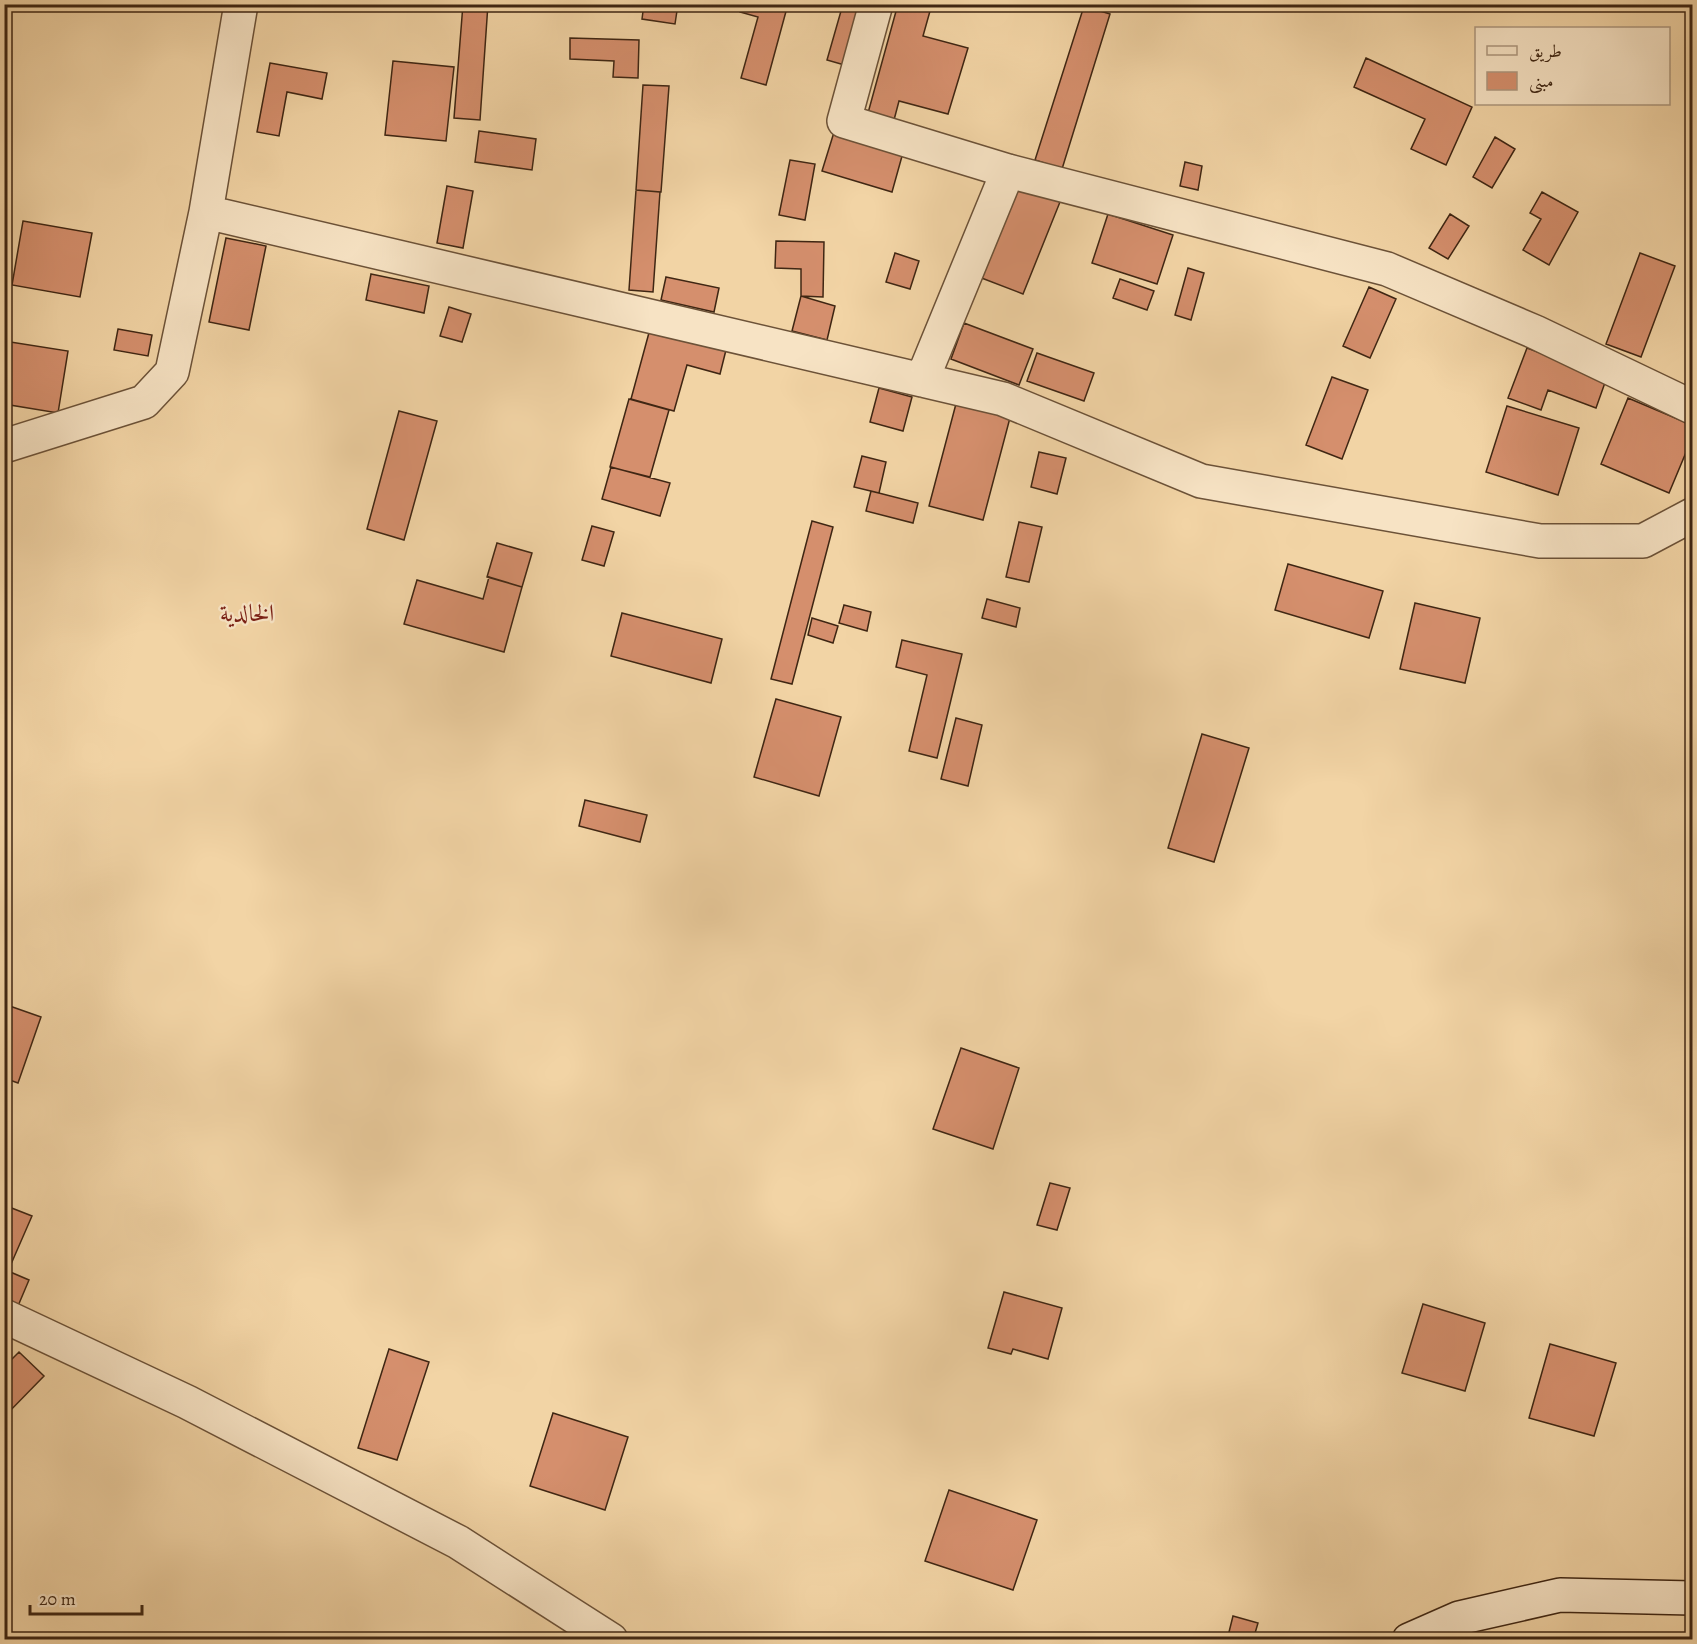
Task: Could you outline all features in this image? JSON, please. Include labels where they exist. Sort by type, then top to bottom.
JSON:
[{"type":"street","points":[[4,446],[144,402],[172,372],[206,212],[241,4]]},
{"type":"street","points":[[876,4],[844,121],[1008,171],[1388,269],[1534,332],[1692,407]]},
{"type":"street","points":[[922,380],[1008,171]]},
{"type":"street","points":[[206,212],[1003,399],[1201,481],[1540,541],[1643,541],[1692,515]]},
{"type":"street","points":[[4,1316],[187,1402],[458,1542],[608,1639]]},
{"type":"street","points":[[1409,1640],[1459,1618],[1560,1595],[1692,1598]]},
{"type":"building","points":[[463,4],[488,4],[480,120],[454,118]]},
{"type":"building","points":[[644,4],[678,4],[675,24],[642,19]]},
{"type":"building","points":[[742,4],[788,4],[766,85],[741,78],[758,17],[740,12]]},
{"type":"building","points":[[843,4],[873,4],[855,68],[827,60]]},
{"type":"building","points":[[898,4],[932,4],[923,36],[968,48],[948,114],[899,101],[894,120],[868,113]]},
{"type":"building","points":[[1084,6],[1110,14],[1062,169],[1035,160]]},
{"type":"building","points":[[570,38],[639,40],[638,78],[613,77],[614,61],[570,59]]},
{"type":"building","points":[[1366,58],[1472,107],[1446,165],[1411,149],[1425,119],[1354,87]]},
{"type":"building","points":[[393,61],[454,67],[446,141],[385,135]]},
{"type":"building","points":[[270,63],[327,73],[322,99],[287,92],[279,136],[257,132]]},
{"type":"building","points":[[643,85],[669,86],[661,192],[636,190]]},
{"type":"building","points":[[835,129],[904,149],[892,192],[822,171]]},
{"type":"building","points":[[479,131],[536,139],[532,170],[475,162]]},
{"type":"building","points":[[1495,137],[1515,149],[1492,188],[1473,177]]},
{"type":"building","points":[[790,160],[815,164],[805,220],[779,215]]},
{"type":"building","points":[[1185,162],[1202,166],[1198,190],[1180,186]]},
{"type":"building","points":[[1016,185],[1060,202],[1023,294],[979,277]]},
{"type":"building","points":[[447,186],[473,191],[463,248],[437,243]]},
{"type":"building","points":[[636,190],[660,192],[653,292],[629,290]]},
{"type":"building","points":[[1542,192],[1578,212],[1549,265],[1523,250],[1541,219],[1530,213]]},
{"type":"building","points":[[1108,214],[1173,235],[1157,284],[1092,263]]},
{"type":"building","points":[[1450,214],[1469,226],[1448,259],[1429,248]]},
{"type":"building","points":[[23,221],[92,233],[80,297],[12,285]]},
{"type":"building","points":[[226,238],[266,246],[249,330],[209,322]]},
{"type":"building","points":[[776,241],[824,242],[823,297],[801,296],[801,269],[775,268]]},
{"type":"building","points":[[895,253],[919,261],[910,289],[886,282]]},
{"type":"building","points":[[1640,253],[1675,266],[1641,357],[1606,344]]},
{"type":"building","points":[[1188,268],[1204,273],[1191,320],[1175,315]]},
{"type":"building","points":[[371,274],[429,286],[424,313],[366,300]]},
{"type":"building","points":[[666,277],[719,288],[714,312],[661,300]]},
{"type":"building","points":[[1120,279],[1154,291],[1147,310],[1113,298]]},
{"type":"building","points":[[1369,287],[1396,299],[1370,358],[1343,346]]},
{"type":"building","points":[[801,296],[835,306],[827,340],[792,331]]},
{"type":"building","points":[[449,307],[471,314],[462,342],[440,336]]},
{"type":"building","points":[[964,323],[1033,349],[1019,385],[951,359]]},
{"type":"building","points":[[118,329],[152,335],[148,356],[114,350]]},
{"type":"building","points":[[650,329],[726,350],[720,374],[687,365],[674,411],[631,399]]},
{"type":"building","points":[[4,341],[68,351],[58,413],[4,404]]},
{"type":"building","points":[[1527,348],[1607,377],[1596,408],[1548,390],[1541,410],[1508,398]]},
{"type":"building","points":[[1037,353],[1094,373],[1084,401],[1027,381]]},
{"type":"building","points":[[1332,377],[1368,390],[1342,459],[1306,445]]},
{"type":"building","points":[[879,388],[912,397],[903,431],[870,422]]},
{"type":"building","points":[[1628,398],[1692,425],[1692,438],[1669,493],[1601,464]]},
{"type":"building","points":[[629,399],[669,410],[650,477],[610,467]]},
{"type":"building","points":[[957,400],[1011,414],[983,520],[929,506]]},
{"type":"building","points":[[1507,406],[1579,428],[1558,495],[1486,472]]},
{"type":"building","points":[[399,411],[437,421],[404,540],[367,529]]},
{"type":"building","points":[[1039,452],[1066,458],[1057,494],[1031,487]]},
{"type":"building","points":[[862,456],[886,462],[879,493],[854,487]]},
{"type":"building","points":[[611,467],[670,483],[660,516],[602,499]]},
{"type":"building","points":[[871,491],[918,503],[913,523],[866,511]]},
{"type":"building","points":[[812,521],[833,527],[792,684],[771,679]]},
{"type":"building","points":[[1019,522],[1042,527],[1029,582],[1006,577]]},
{"type":"building","points":[[592,526],[614,532],[604,566],[582,560]]},
{"type":"building","points":[[497,543],[532,553],[522,587],[487,577]]},
{"type":"building","points":[[1288,564],[1383,591],[1369,638],[1275,610]]},
{"type":"building","points":[[489,577],[522,587],[504,652],[404,624],[417,580],[483,599]]},
{"type":"building","points":[[987,599],[1020,608],[1016,627],[982,618]]},
{"type":"building","points":[[1415,603],[1480,618],[1465,683],[1400,669]]},
{"type":"building","points":[[844,605],[871,612],[867,631],[839,623]]},
{"type":"building","points":[[622,613],[722,639],[711,683],[611,656]]},
{"type":"building","points":[[812,618],[838,626],[833,643],[808,635]]},
{"type":"building","points":[[902,640],[962,654],[937,758],[909,751],[927,675],[896,667]]},
{"type":"building","points":[[776,699],[841,717],[819,796],[754,777]]},
{"type":"building","points":[[956,718],[982,725],[968,786],[941,779]]},
{"type":"building","points":[[1202,734],[1249,748],[1214,862],[1168,848]]},
{"type":"building","points":[[585,800],[647,815],[640,842],[579,826]]},
{"type":"building","points":[[4,1004],[41,1017],[18,1083],[4,1078]]},
{"type":"building","points":[[961,1048],[1019,1068],[993,1149],[933,1129]]},
{"type":"building","points":[[1050,1183],[1070,1188],[1057,1230],[1037,1225]]},
{"type":"building","points":[[4,1205],[32,1216],[8,1271],[29,1280],[15,1313],[4,1308]]},
{"type":"building","points":[[1004,1292],[1062,1308],[1048,1359],[1013,1349],[1011,1354],[988,1348]]},
{"type":"building","points":[[1423,1304],[1485,1323],[1465,1391],[1402,1373]]},
{"type":"building","points":[[1550,1344],[1616,1363],[1594,1436],[1529,1418]]},
{"type":"building","points":[[389,1349],[429,1362],[397,1460],[358,1448]]},
{"type":"building","points":[[19,1352],[44,1376],[4,1417],[4,1367]]},
{"type":"building","points":[[553,1413],[628,1437],[605,1510],[530,1486]]},
{"type":"building","points":[[949,1490],[1037,1520],[1013,1590],[925,1561]]},
{"type":"building","points":[[1233,1616],[1258,1623],[1253,1640],[1227,1640]]},
{"type":"district","name":"الخالدية","points":[[247,613]]}]
